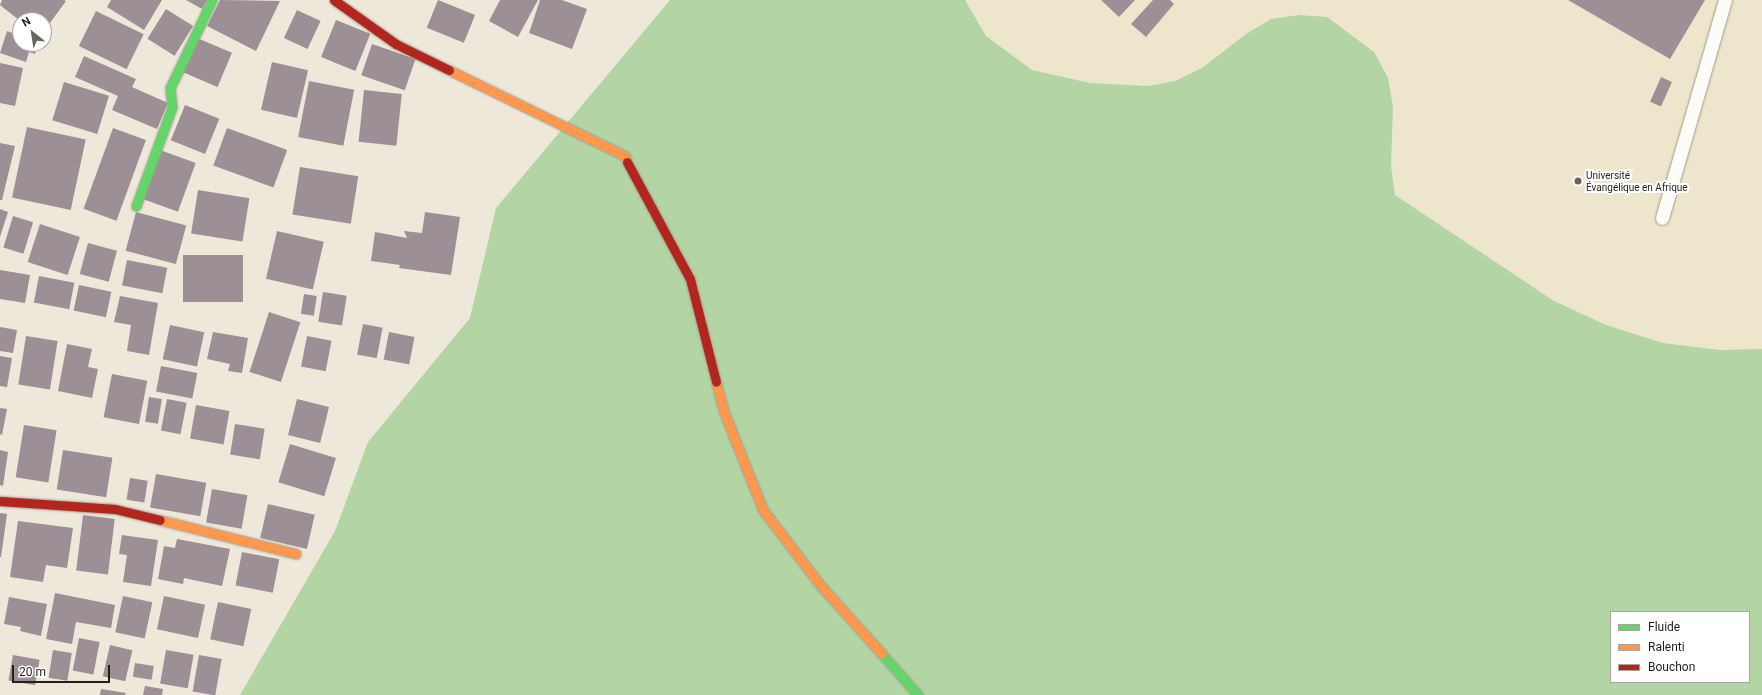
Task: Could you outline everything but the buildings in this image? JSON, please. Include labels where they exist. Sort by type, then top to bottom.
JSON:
[{"type":"street","points":[[136,206],[172,107],[170,88],[212,0]]},
{"type":"street","points":[[334,0],[396,44],[625,156],[628,166],[690,279],[724,412],[763,510],[821,586],[918,695]]},
{"type":"street","points":[[0,501],[116,509],[296,554]]},
{"type":"lane","points":[[1662,218],[1725,0]]},
{"type":"shaded area","name":"Université Évangélique en Afrique","points":[[965,0],[1762,0],[1762,349],[1720,350],[1663,343],[1606,325],[1554,301],[1395,195],[1391,166],[1393,107],[1246,34],[1202,68],[1175,81],[1148,86],[1090,83],[1032,70],[986,36]]},
{"type":"green space","points":[[670,0],[965,0],[986,36],[1032,70],[1090,83],[1148,86],[1175,81],[1202,68],[1246,34],[1271,19],[1299,15],[1327,17],[1374,52],[1388,78],[1393,107],[1391,166],[1395,195],[1554,301],[1606,325],[1663,343],[1720,350],[1762,349],[1762,695],[240,695],[335,531],[368,442],[470,318],[496,208]]},
{"type":"traffic: fast","points":[[136,206],[172,107],[170,88],[212,0]]},
{"type":"traffic: fast","points":[[882,654],[918,695]]},
{"type":"traffic: slow","points":[[449,70],[625,156],[627,162]]},
{"type":"traffic: slow","points":[[716,382],[724,412],[763,510],[821,586],[882,654]]},
{"type":"traffic: slow","points":[[160,520],[296,554]]},
{"type":"traffic: jam","points":[[334,0],[396,44],[449,70]]},
{"type":"traffic: jam","points":[[627,162],[690,279],[716,382]]},
{"type":"traffic: jam","points":[[0,501],[115,509],[160,520]]},
{"type":"place","name":"Université Évangélique en Afrique","points":[[1578,181]]}]
